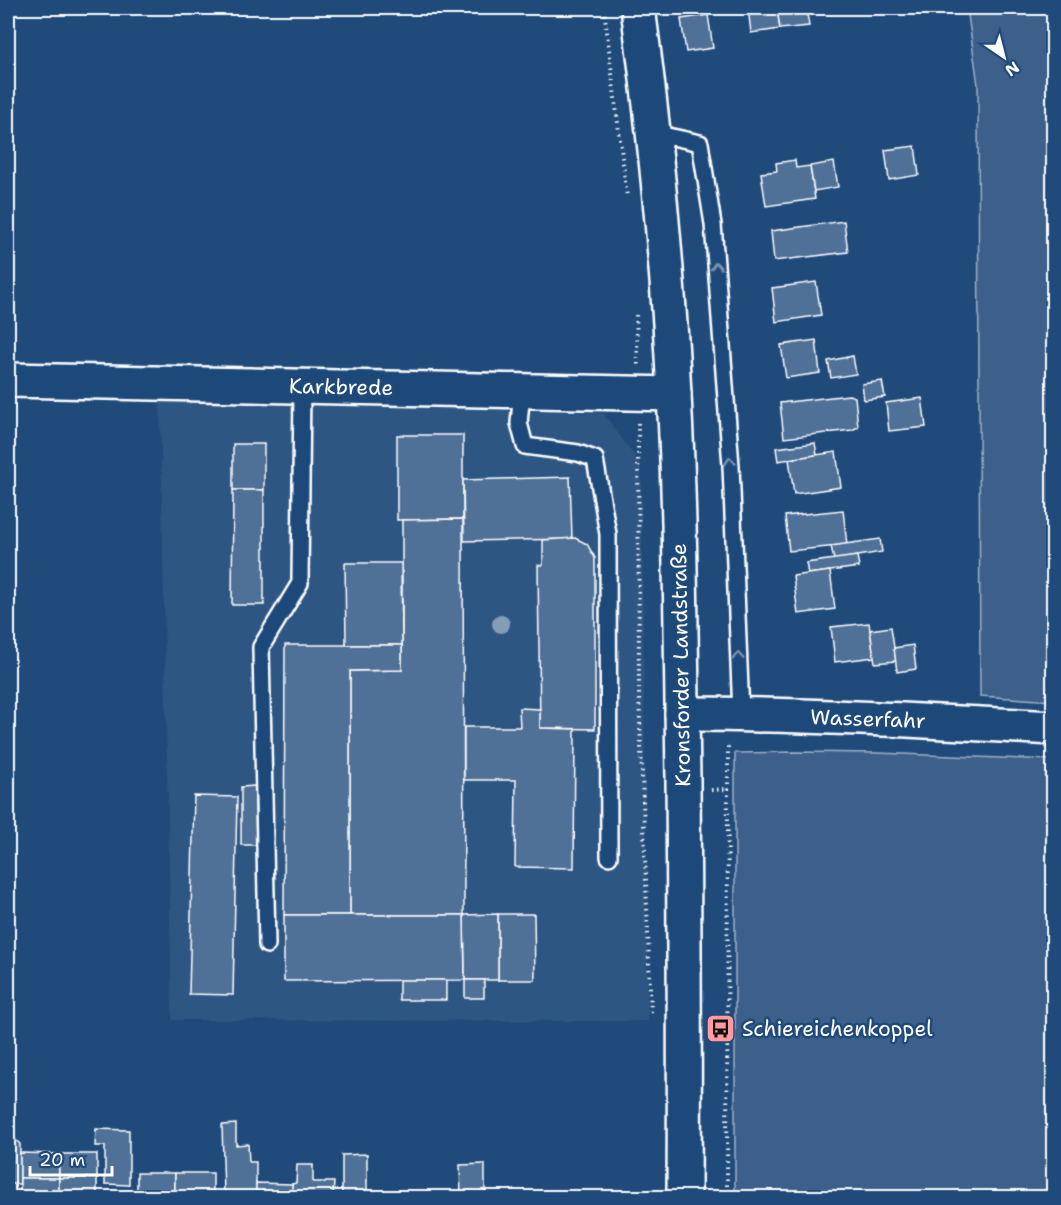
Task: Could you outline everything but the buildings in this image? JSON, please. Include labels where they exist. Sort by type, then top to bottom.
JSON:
[{"type":"main road","name":"Kronsforder Landstraße","points":[[638,8],[654,133],[674,394],[680,554],[682,714],[684,1197]]},
{"type":"main road","name":"Karkbrede","points":[[8,380],[674,394]]},
{"type":"main road","name":"Wasserfahr","points":[[682,714],[738,727],[887,719],[1053,728]]},
{"type":"lane","points":[[654,133],[700,143],[713,224],[731,466],[738,727]]},
{"type":"lane","points":[[267,945],[261,647],[300,583],[302,386]]},
{"type":"lane","points":[[522,391],[519,423],[525,446],[578,453],[595,459],[608,534],[609,857]]},
{"type":"path","points":[[604,8],[628,208]]},
{"type":"path","points":[[636,312],[639,694],[652,1022]]},
{"type":"path","points":[[727,1197],[727,746],[738,727]]},
{"type":"shaded area","points":[[967,8],[1053,8],[1053,701],[980,696],[978,85]]},
{"type":"shaded area","points":[[160,398],[603,413],[641,465],[648,1021],[172,1020]]},
{"type":"shaded area","points":[[794,752],[1053,760],[1053,1197],[735,1197],[735,753]]},
{"type":"place","name":"Schiereichenkoppel","points":[[721,1029]]}]
